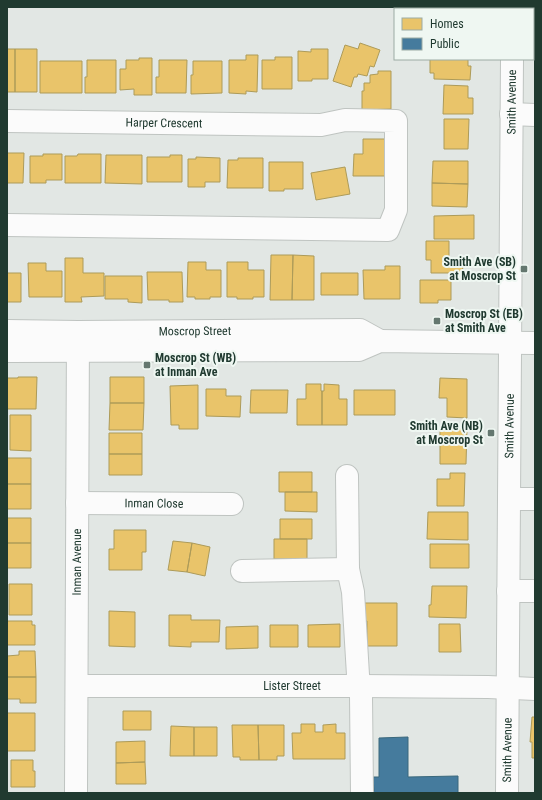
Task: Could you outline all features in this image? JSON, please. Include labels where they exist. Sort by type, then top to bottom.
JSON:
[{"type":"street","name":"Smith Avenue","points":[[507,793],[512,60]]},
{"type":"street","points":[[511,114],[535,115]]},
{"type":"street","name":"Harper Crescent","points":[[7,121],[320,125],[345,120],[396,121],[396,210],[388,230],[7,225]]},
{"type":"street","name":"Moscrop Street","points":[[7,330],[77,342],[359,350],[380,341],[535,342]]},
{"type":"street","name":"Moscrop Street","points":[[7,351],[77,342]]},
{"type":"street","name":"Inman Avenue","points":[[76,793],[77,342]]},
{"type":"street","points":[[347,476],[348,569],[353,592],[360,686],[362,793]]},
{"type":"street","points":[[509,499],[535,499]]},
{"type":"street","name":"Inman Close","points":[[77,503],[232,504]]},
{"type":"street","points":[[242,571],[348,569]]},
{"type":"street","points":[[508,591],[535,591]]},
{"type":"street","name":"Lister Street","points":[[77,686],[360,686],[535,689]]},
{"type":"building: Homes","points":[[450,7],[472,7],[472,8]]},
{"type":"building: Homes","points":[[360,43],[380,50],[374,67],[370,66],[367,76],[358,74],[357,77],[354,77],[351,87],[333,81],[345,45],[358,49]]},
{"type":"building: Homes","points":[[7,49],[15,49],[15,92],[7,92]]},
{"type":"building: Homes","points":[[15,49],[37,49],[37,92],[15,92]]},
{"type":"building: Homes","points":[[311,49],[328,49],[328,79],[298,81],[298,51],[311,52]]},
{"type":"building: Homes","points":[[246,55],[258,55],[257,92],[246,91],[246,94],[229,93],[229,60],[246,60]]},
{"type":"building: Homes","points":[[275,57],[292,57],[292,89],[262,89],[262,60],[275,60]]},
{"type":"building: Homes","points":[[139,58],[152,58],[152,95],[134,95],[134,89],[120,90],[120,69],[126,69],[126,60],[139,60]]},
{"type":"building: Homes","points":[[87,60],[116,60],[116,93],[85,93]]},
{"type":"building: Homes","points":[[159,60],[187,60],[186,93],[156,93],[156,77],[159,77]]},
{"type":"building: Homes","points":[[430,60],[468,60],[468,66],[471,66],[470,80],[434,79],[434,73],[430,73]]},
{"type":"building: Homes","points":[[40,61],[82,61],[82,93],[40,93]]},
{"type":"building: Homes","points":[[193,61],[222,61],[222,93],[191,94]]},
{"type":"building: Homes","points":[[378,71],[391,71],[391,109],[362,110],[362,91],[364,91],[364,83],[370,83],[370,75],[378,74]]},
{"type":"building: Homes","points":[[444,85],[468,86],[468,98],[473,98],[473,114],[443,114]]},
{"type":"building: Homes","points":[[444,119],[469,119],[468,149],[444,149]]},
{"type":"building: Homes","points":[[363,139],[387,139],[386,176],[353,176],[354,154],[363,154]]},
{"type":"building: Homes","points":[[7,153],[24,153],[23,183],[7,183]]},
{"type":"building: Homes","points":[[43,154],[62,154],[62,180],[46,180],[46,183],[30,183],[30,156],[43,156]]},
{"type":"building: Homes","points":[[78,154],[101,154],[101,183],[65,183],[65,156],[77,156]]},
{"type":"building: Homes","points":[[106,155],[142,155],[142,184],[105,183]]},
{"type":"building: Homes","points":[[170,155],[182,155],[182,182],[147,182],[147,157],[170,157]]},
{"type":"building: Homes","points":[[196,157],[220,158],[220,182],[205,182],[205,187],[188,187],[188,159],[196,159]]},
{"type":"building: Homes","points":[[238,158],[263,158],[263,188],[227,188],[228,160],[238,160]]},
{"type":"building: Homes","points":[[433,161],[468,161],[468,184],[432,183]]},
{"type":"building: Homes","points":[[269,162],[303,162],[303,189],[269,191]]},
{"type":"building: Homes","points":[[345,167],[350,194],[316,200],[311,173]]},
{"type":"building: Homes","points":[[432,183],[468,184],[467,207],[432,206]]},
{"type":"building: Homes","points":[[474,215],[474,239],[434,239],[434,216]]},
{"type":"building: Homes","points":[[426,241],[449,241],[449,261],[462,260],[463,273],[431,273],[431,260],[426,260]]},
{"type":"building: Homes","points":[[271,255],[293,255],[292,300],[270,300]]},
{"type":"building: Homes","points":[[293,255],[314,256],[314,300],[292,300]]},
{"type":"building: Homes","points":[[65,258],[83,258],[83,273],[104,273],[104,296],[81,297],[82,302],[65,302]]},
{"type":"building: Homes","points":[[188,262],[206,262],[206,270],[221,270],[221,297],[195,299],[195,297],[187,297]]},
{"type":"building: Homes","points":[[227,262],[248,262],[248,270],[264,270],[264,297],[237,299],[237,297],[227,297]]},
{"type":"building: Homes","points":[[28,263],[46,263],[46,271],[62,271],[62,297],[29,297]]},
{"type":"building: Homes","points":[[385,266],[400,266],[400,299],[364,299],[363,270],[385,270]]},
{"type":"building: Homes","points":[[147,272],[182,272],[183,302],[148,300]]},
{"type":"building: Homes","points":[[7,273],[21,273],[21,302],[7,302]]},
{"type":"building: Homes","points":[[321,273],[358,273],[358,295],[321,295]]},
{"type":"building: Homes","points":[[105,276],[142,276],[142,303],[128,302],[128,299],[105,299]]},
{"type":"building: Homes","points":[[420,280],[451,280],[451,300],[438,300],[438,303],[420,303]]},
{"type":"building: Homes","points":[[37,377],[36,409],[7,409],[7,378]]},
{"type":"building: Homes","points":[[110,377],[144,377],[144,403],[110,403]]},
{"type":"building: Homes","points":[[440,378],[467,379],[467,418],[447,417],[447,398],[439,398]]},
{"type":"building: Homes","points":[[306,384],[321,384],[322,425],[297,425],[297,399],[306,399]]},
{"type":"building: Homes","points":[[324,384],[339,385],[339,399],[347,399],[347,425],[322,425],[322,391],[324,391]]},
{"type":"building: Homes","points":[[198,385],[198,429],[179,429],[179,425],[171,425],[170,386]]},
{"type":"building: Homes","points":[[206,389],[226,389],[226,396],[241,396],[240,417],[206,416]]},
{"type":"building: Homes","points":[[251,390],[288,390],[287,413],[250,413]]},
{"type":"building: Homes","points":[[354,390],[395,390],[395,415],[354,415]]},
{"type":"building: Homes","points":[[110,403],[144,403],[143,430],[109,430]]},
{"type":"building: Homes","points":[[10,415],[31,415],[31,451],[10,450]]},
{"type":"building: Homes","points":[[440,428],[467,428],[466,464],[440,464]]},
{"type":"building: Homes","points":[[109,433],[142,433],[142,454],[109,454]]},
{"type":"building: Homes","points":[[109,454],[142,454],[142,475],[109,475]]},
{"type":"building: Homes","points":[[7,458],[31,458],[31,484],[7,484]]},
{"type":"building: Homes","points":[[279,472],[312,472],[312,492],[279,492]]},
{"type":"building: Homes","points":[[450,473],[465,473],[464,506],[437,506],[437,479],[450,479]]},
{"type":"building: Homes","points":[[7,484],[31,484],[31,509],[7,509]]},
{"type":"building: Homes","points":[[285,492],[317,492],[317,512],[285,511]]},
{"type":"building: Homes","points":[[428,512],[468,512],[468,540],[427,539]]},
{"type":"building: Homes","points":[[7,518],[31,518],[31,543],[7,543]]},
{"type":"building: Homes","points":[[280,519],[312,519],[312,539],[280,539]]},
{"type":"building: Homes","points":[[114,530],[146,530],[146,552],[142,552],[142,570],[109,570],[109,549],[114,549]]},
{"type":"building: Homes","points":[[274,539],[307,539],[307,559],[274,559]]},
{"type":"building: Homes","points":[[173,541],[192,543],[187,572],[168,570]]},
{"type":"building: Homes","points":[[7,543],[31,543],[31,568],[7,568]]},
{"type":"building: Homes","points":[[192,543],[210,547],[205,576],[187,572]]},
{"type":"building: Homes","points":[[430,544],[469,544],[469,568],[430,568]]},
{"type":"building: Homes","points":[[9,584],[32,584],[32,615],[9,615]]},
{"type":"building: Homes","points":[[432,586],[467,586],[466,618],[429,617]]},
{"type":"building: Homes","points":[[364,603],[397,603],[397,646],[367,646],[367,621],[364,621]]},
{"type":"building: Homes","points":[[109,611],[135,612],[135,647],[109,646]]},
{"type":"building: Homes","points":[[169,615],[191,615],[191,620],[220,620],[219,642],[191,642],[191,647],[169,646]]},
{"type":"building: Homes","points":[[7,621],[32,621],[32,625],[35,625],[35,645],[7,645]]},
{"type":"building: Homes","points":[[340,624],[340,647],[308,647],[308,625]]},
{"type":"building: Homes","points":[[439,624],[460,624],[461,652],[439,652]]},
{"type":"building: Homes","points":[[270,625],[298,625],[298,647],[270,647]]},
{"type":"building: Homes","points":[[258,626],[258,648],[226,649],[226,627]]},
{"type":"building: Homes","points":[[19,651],[35,651],[36,677],[7,677],[7,656],[19,655]]},
{"type":"building: Homes","points":[[7,677],[36,677],[36,703],[20,703],[20,699],[7,699]]},
{"type":"building: Homes","points":[[123,711],[151,711],[151,730],[123,730]]},
{"type":"building: Homes","points":[[7,713],[35,713],[35,751],[7,751]]},
{"type":"building: Homes","points":[[532,717],[535,717],[535,758],[532,758],[532,742],[530,742]]},
{"type":"building: Homes","points":[[301,724],[315,724],[315,732],[323,732],[323,725],[336,724],[336,733],[345,733],[345,759],[293,759],[292,733],[301,733]]},
{"type":"building: Homes","points":[[232,725],[258,725],[259,760],[240,760],[240,757],[233,757]]},
{"type":"building: Homes","points":[[258,725],[284,725],[284,756],[277,756],[277,760],[259,760]]},
{"type":"building: Homes","points":[[171,726],[194,727],[194,756],[170,756]]},
{"type":"building: Homes","points":[[194,727],[217,727],[217,756],[194,756]]},
{"type":"building: Homes","points":[[145,741],[145,762],[116,763],[116,742]]},
{"type":"building: Homes","points":[[11,760],[33,760],[35,787],[11,787]]},
{"type":"building: Homes","points":[[145,762],[146,784],[116,784],[116,763]]},
{"type":"building: Public","points":[[408,737],[408,777],[458,776],[458,793],[372,793],[372,791],[374,791],[373,777],[379,777],[379,738]]},
{"type":"place","name":"Smith Ave (SB) at Moscrop St","points":[[524,269]]},
{"type":"place","name":"Moscrop St (EB) at Smith Ave","points":[[437,321]]},
{"type":"place","name":"Moscrop St (WB) at Inman Ave","points":[[147,365]]},
{"type":"place","name":"Smith Ave (NB) at Moscrop St","points":[[491,433]]}]
